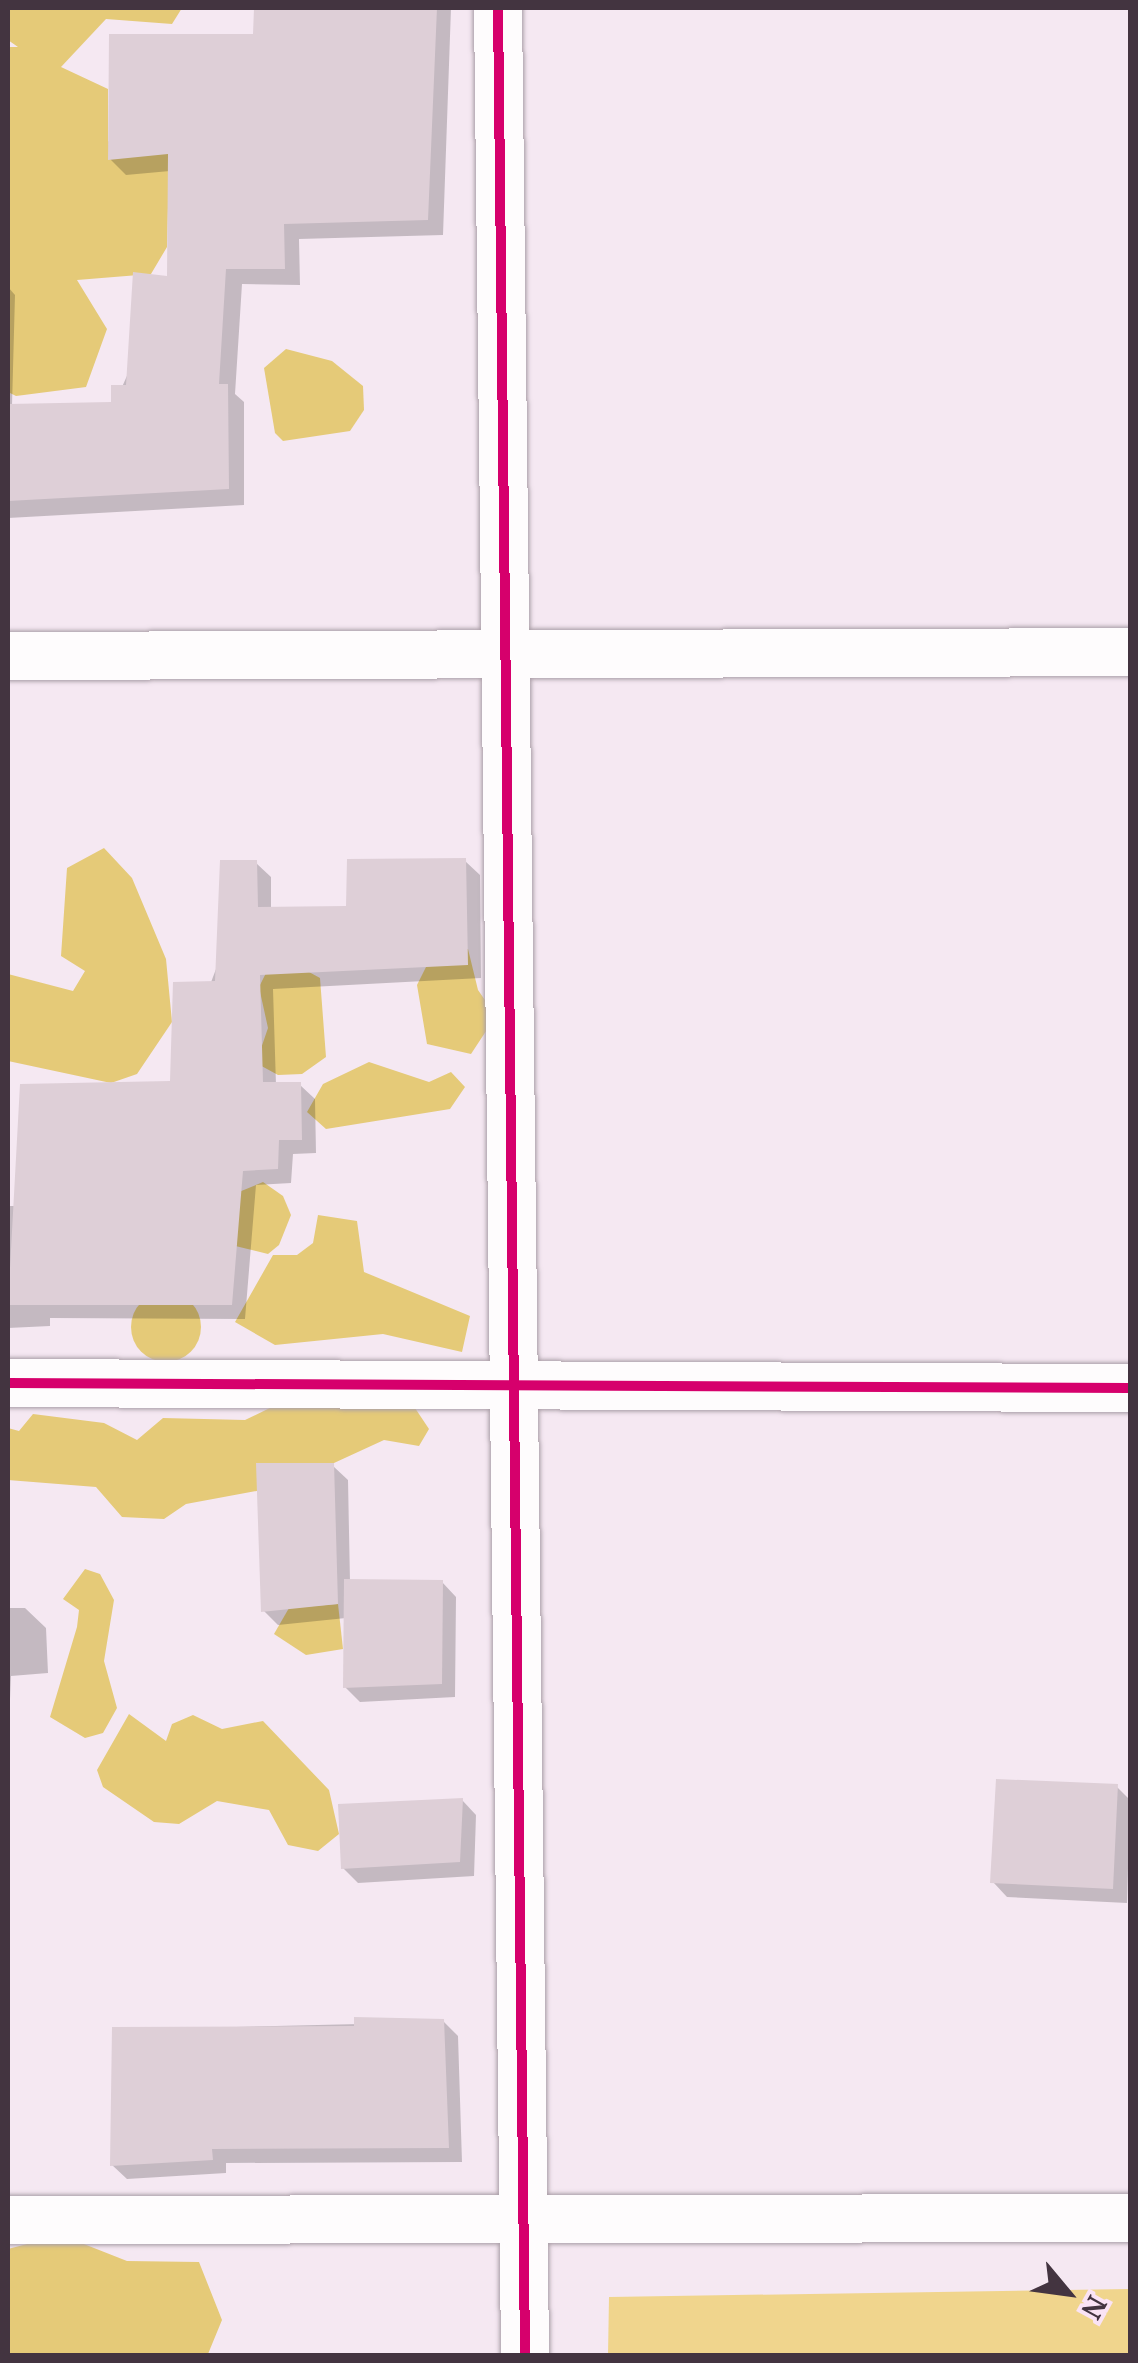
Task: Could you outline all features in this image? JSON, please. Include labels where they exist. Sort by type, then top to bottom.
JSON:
[{"type":"street","points":[[498,8],[502,650],[520,1384],[525,2356]]},
{"type":"street","points":[[8,656],[502,650],[1130,652]]},
{"type":"street","points":[[8,1382],[1130,1388]]},
{"type":"street","points":[[8,2220],[527,2216],[1130,2218]]},
{"type":"shaded area","points":[[8,8],[182,8],[172,24],[106,19],[61,67],[108,89],[108,141],[126,151],[170,130],[167,247],[151,274],[77,280],[107,329],[86,387],[16,396],[8,392],[8,47],[18,47],[8,40]]},
{"type":"shaded area","points":[[286,349],[332,361],[363,386],[364,410],[350,431],[283,441],[275,433],[264,368]]},
{"type":"shaded area","points":[[104,848],[132,878],[166,959],[172,1022],[137,1074],[111,1083],[8,1061],[8,974],[73,991],[85,971],[61,956],[67,868]]},
{"type":"shaded area","points":[[468,949],[478,990],[496,1016],[471,1054],[427,1044],[417,985],[431,957]]},
{"type":"shaded area","points":[[298,966],[320,978],[326,1057],[302,1074],[278,1075],[256,1063],[268,1028],[259,987],[266,973]]},
{"type":"shaded area","points":[[369,1062],[429,1082],[451,1072],[465,1087],[450,1109],[326,1129],[307,1112],[323,1084]]},
{"type":"shaded area","points":[[263,1182],[283,1196],[291,1215],[279,1245],[268,1254],[223,1243],[234,1194]]},
{"type":"shaded area","points":[[318,1215],[357,1221],[364,1272],[470,1316],[462,1352],[383,1334],[275,1345],[235,1322],[273,1255],[297,1255],[313,1243]]},
{"type":"shaded area","points":[[166,1292],[191,1302],[201,1327],[191,1352],[166,1362],[141,1352],[131,1327],[141,1302]]},
{"type":"shaded area","points":[[407,1396],[429,1429],[419,1446],[384,1440],[334,1463],[291,1463],[267,1489],[186,1504],[164,1519],[122,1517],[96,1487],[8,1480],[8,1428],[19,1431],[33,1414],[104,1423],[137,1440],[163,1418],[245,1420],[278,1404]]},
{"type":"shaded area","points":[[85,1569],[100,1574],[114,1600],[104,1661],[117,1708],[103,1733],[85,1738],[50,1717],[79,1610],[63,1599]]},
{"type":"shaded area","points":[[338,1604],[343,1649],[306,1655],[274,1634],[289,1608]]},
{"type":"shaded area","points":[[129,1714],[166,1741],[172,1724],[193,1715],[222,1729],[263,1721],[329,1790],[339,1834],[318,1851],[288,1845],[269,1810],[217,1801],[179,1824],[154,1822],[103,1787],[97,1770]]},
{"type":"shaded area","points":[[61,2235],[127,2261],[199,2262],[222,2320],[208,2354],[8,2356],[8,2249]]},
{"type":"shaded area","points":[[1130,2289],[1130,2355],[608,2355],[609,2297]]},
{"type":"building","points":[[254,8],[437,8],[428,220],[284,224],[285,269],[226,269],[219,384],[228,384],[229,489],[8,501],[8,404],[111,402],[111,385],[126,385],[133,272],[167,276],[168,154],[108,160],[109,34],[253,34]]},
{"type":"building","points":[[466,858],[468,965],[260,975],[263,1082],[301,1082],[302,1140],[279,1140],[278,1169],[243,1171],[232,1305],[8,1305],[20,1084],[170,1081],[173,982],[215,981],[220,860],[257,860],[258,907],[346,906],[347,859]]},
{"type":"building","points":[[256,1463],[334,1463],[338,1604],[261,1612]]},
{"type":"building","points":[[344,1579],[443,1580],[442,1684],[343,1688]]},
{"type":"building","points":[[996,1779],[1118,1784],[1113,1889],[990,1883]]},
{"type":"building","points":[[463,1798],[460,1862],[341,1869],[338,1804]]},
{"type":"building","points":[[354,2017],[444,2019],[449,2148],[212,2149],[213,2160],[110,2166],[112,2027],[354,2026]]},
{"type":"cycle path","points":[[498,8],[525,2356]]},
{"type":"cycle path","points":[[8,1383],[1130,1388]]}]
